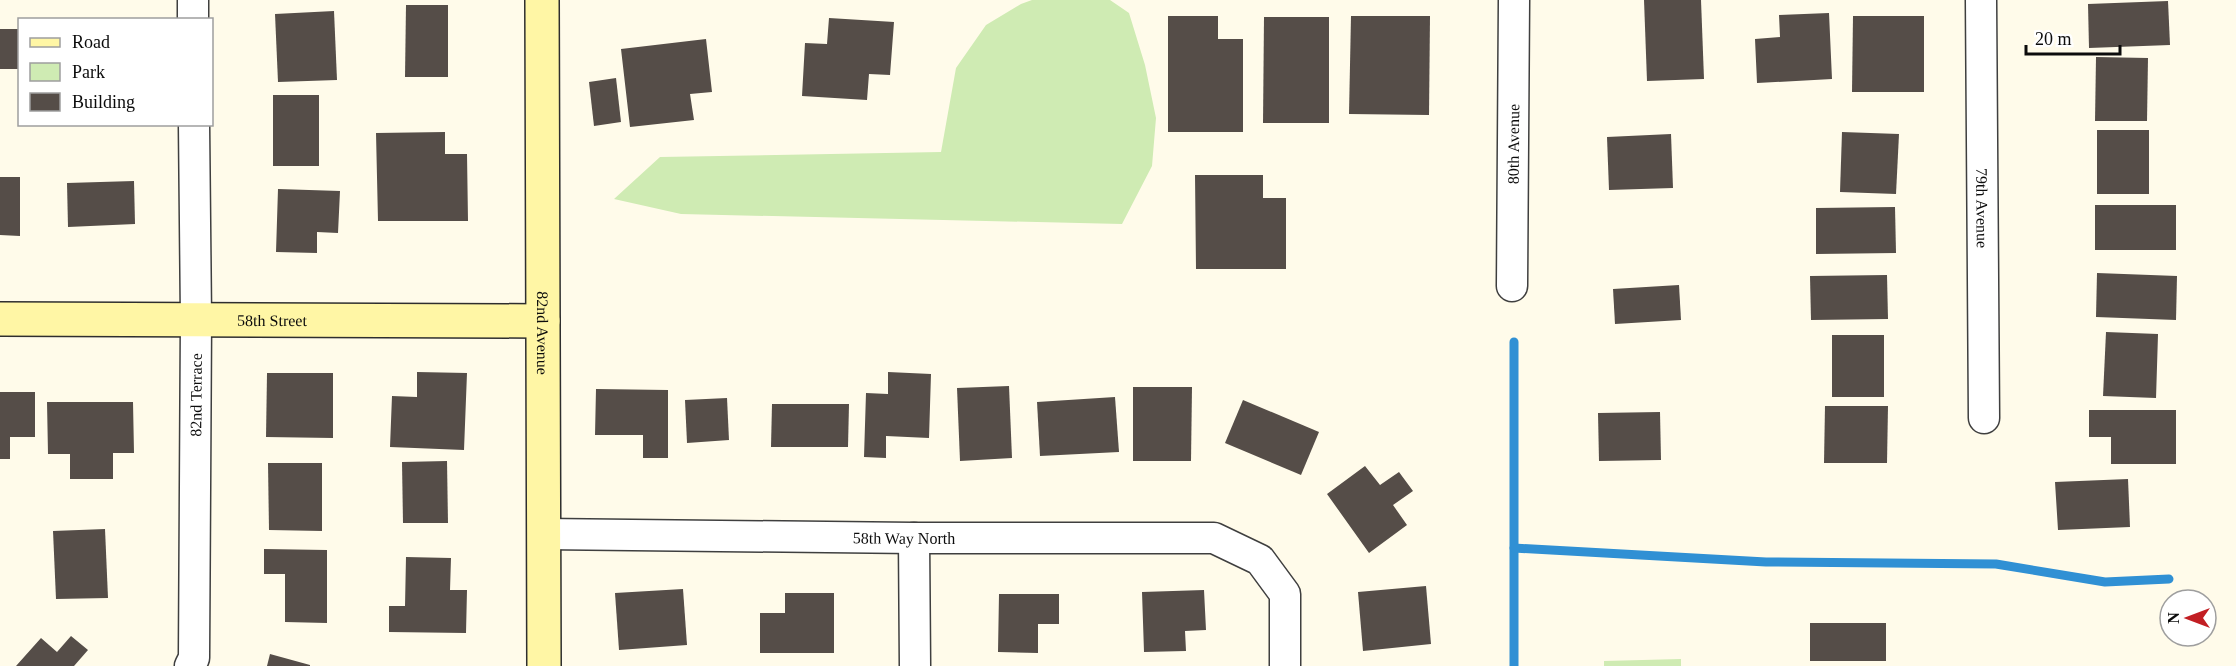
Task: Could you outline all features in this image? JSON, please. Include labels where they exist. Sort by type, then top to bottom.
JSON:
[{"type":"street","points":[[193,0],[193,18]]},
{"type":"street","name":"82nd Avenue","points":[[542,0],[544,666]]},
{"type":"street","name":"80th Avenue","points":[[1512,286],[1514,0]]},
{"type":"street","name":"79th Avenue","points":[[1981,0],[1984,418]]},
{"type":"street","name":"82nd Terrace","points":[[190,666],[194,658],[196,320],[194,126]]},
{"type":"street","name":"58th Street","points":[[0,319],[543,321]]},
{"type":"street","name":"58th Way North","points":[[544,534],[1214,538],[1260,560],[1285,594],[1285,666]]},
{"type":"street","points":[[914,538],[915,666]]},
{"type":"green space","points":[[1032,0],[1110,0],[1129,13],[1145,65],[1156,118],[1152,166],[1122,224],[681,214],[614,199],[660,157],[941,152],[956,68],[986,25]]},
{"type":"green space","points":[[1681,659],[1681,666],[1604,666],[1604,661]]},
{"type":"building","points":[[1644,0],[1701,0],[1704,79],[1647,81]]},
{"type":"building","points":[[2168,1],[2170,45],[2089,48],[2088,4]]},
{"type":"building","points":[[406,5],[448,5],[448,77],[405,77]]},
{"type":"building","points":[[334,11],[337,80],[278,82],[275,14]]},
{"type":"building","points":[[1829,13],[1832,79],[1757,83],[1755,39],[1780,37],[1779,15]]},
{"type":"building","points":[[1168,16],[1218,16],[1218,39],[1243,39],[1243,132],[1168,132]]},
{"type":"building","points":[[1351,16],[1430,16],[1429,115],[1349,114]]},
{"type":"building","points":[[1853,16],[1924,16],[1924,92],[1852,92]]},
{"type":"building","points":[[1264,17],[1329,17],[1329,123],[1263,123]]},
{"type":"building","points":[[829,18],[894,22],[890,75],[869,74],[867,100],[802,96],[805,43],[827,44]]},
{"type":"building","points":[[0,29],[18,29],[18,69],[0,69]]},
{"type":"building","points":[[706,39],[712,92],[690,94],[694,120],[630,127],[621,49]]},
{"type":"building","points":[[2096,57],[2148,58],[2147,121],[2095,121]]},
{"type":"building","points":[[616,78],[621,122],[594,126],[589,82]]},
{"type":"building","points":[[273,95],[319,95],[319,166],[273,166]]},
{"type":"building","points":[[2097,130],[2149,130],[2149,194],[2097,194]]},
{"type":"building","points":[[445,132],[445,154],[467,154],[468,221],[378,221],[376,133]]},
{"type":"building","points":[[1842,132],[1899,134],[1896,194],[1840,192]]},
{"type":"building","points":[[1671,134],[1673,188],[1609,190],[1607,137]]},
{"type":"building","points":[[1195,175],[1263,175],[1263,198],[1286,198],[1286,269],[1196,269]]},
{"type":"building","points":[[0,177],[20,177],[20,236],[0,235]]},
{"type":"building","points":[[134,181],[135,224],[68,227],[67,183]]},
{"type":"building","points":[[278,189],[340,191],[338,233],[317,232],[317,253],[276,252]]},
{"type":"building","points":[[2095,205],[2176,205],[2176,250],[2095,250]]},
{"type":"building","points":[[1895,207],[1896,253],[1816,254],[1816,208]]},
{"type":"building","points":[[2097,273],[2177,276],[2176,320],[2096,317]]},
{"type":"building","points":[[1887,275],[1888,319],[1811,320],[1810,276]]},
{"type":"building","points":[[1679,285],[1681,320],[1615,324],[1613,289]]},
{"type":"building","points":[[2106,332],[2158,334],[2156,398],[2103,396]]},
{"type":"building","points":[[1832,335],[1884,335],[1884,397],[1832,397]]},
{"type":"building","points":[[417,372],[467,373],[464,450],[390,447],[392,396],[417,397]]},
{"type":"building","points":[[888,372],[931,374],[929,438],[886,436],[886,458],[864,457],[866,393],[888,394]]},
{"type":"building","points":[[267,373],[333,373],[333,438],[266,437]]},
{"type":"building","points":[[1009,386],[1012,458],[960,461],[957,388]]},
{"type":"building","points":[[1133,387],[1192,387],[1191,461],[1133,461]]},
{"type":"building","points":[[596,389],[668,390],[668,458],[643,458],[643,435],[595,435]]},
{"type":"building","points":[[0,392],[35,392],[35,437],[10,437],[10,459],[0,459]]},
{"type":"building","points":[[1115,397],[1119,452],[1040,456],[1037,402]]},
{"type":"building","points":[[727,398],[729,440],[687,443],[685,400]]},
{"type":"building","points":[[1243,400],[1319,432],[1301,475],[1225,443]]},
{"type":"building","points":[[47,402],[133,402],[134,453],[113,453],[113,479],[70,479],[70,454],[48,454]]},
{"type":"building","points":[[772,404],[849,404],[848,447],[771,447]]},
{"type":"building","points":[[1825,406],[1888,406],[1887,463],[1824,463]]},
{"type":"building","points":[[2089,410],[2176,410],[2176,464],[2111,464],[2111,437],[2089,437]]},
{"type":"building","points":[[1660,412],[1661,460],[1599,461],[1598,413]]},
{"type":"building","points":[[447,461],[448,523],[403,523],[402,462]]},
{"type":"building","points":[[268,463],[322,463],[322,531],[269,530]]},
{"type":"building","points":[[1365,466],[1380,485],[1399,472],[1413,491],[1393,505],[1407,525],[1369,553],[1327,494]]},
{"type":"building","points":[[2128,479],[2130,527],[2058,530],[2055,482]]},
{"type":"building","points":[[105,529],[108,598],[56,599],[53,531]]},
{"type":"building","points":[[264,549],[327,550],[327,623],[285,622],[285,574],[264,574]]},
{"type":"building","points":[[406,557],[451,558],[450,590],[467,590],[466,633],[389,632],[389,606],[405,606]]},
{"type":"building","points":[[1426,586],[1431,644],[1363,651],[1358,592]]},
{"type":"building","points":[[683,589],[687,645],[619,650],[615,593]]},
{"type":"building","points":[[1204,590],[1206,630],[1185,631],[1186,651],[1144,652],[1142,592]]},
{"type":"building","points":[[785,593],[834,593],[834,653],[760,653],[760,613],[785,613]]},
{"type":"building","points":[[999,594],[1059,594],[1059,624],[1038,624],[1038,653],[998,652]]},
{"type":"building","points":[[1810,623],[1886,623],[1886,661],[1810,661]]},
{"type":"building","points":[[71,636],[88,650],[74,666],[16,666],[41,638],[57,652]]},
{"type":"building","points":[[270,654],[310,665],[310,666],[267,666]]},
{"type":"waterway","points":[[1514,342],[1514,666]]},
{"type":"waterway","points":[[1514,548],[1766,562],[1996,564],[2105,582],[2169,579]]}]
